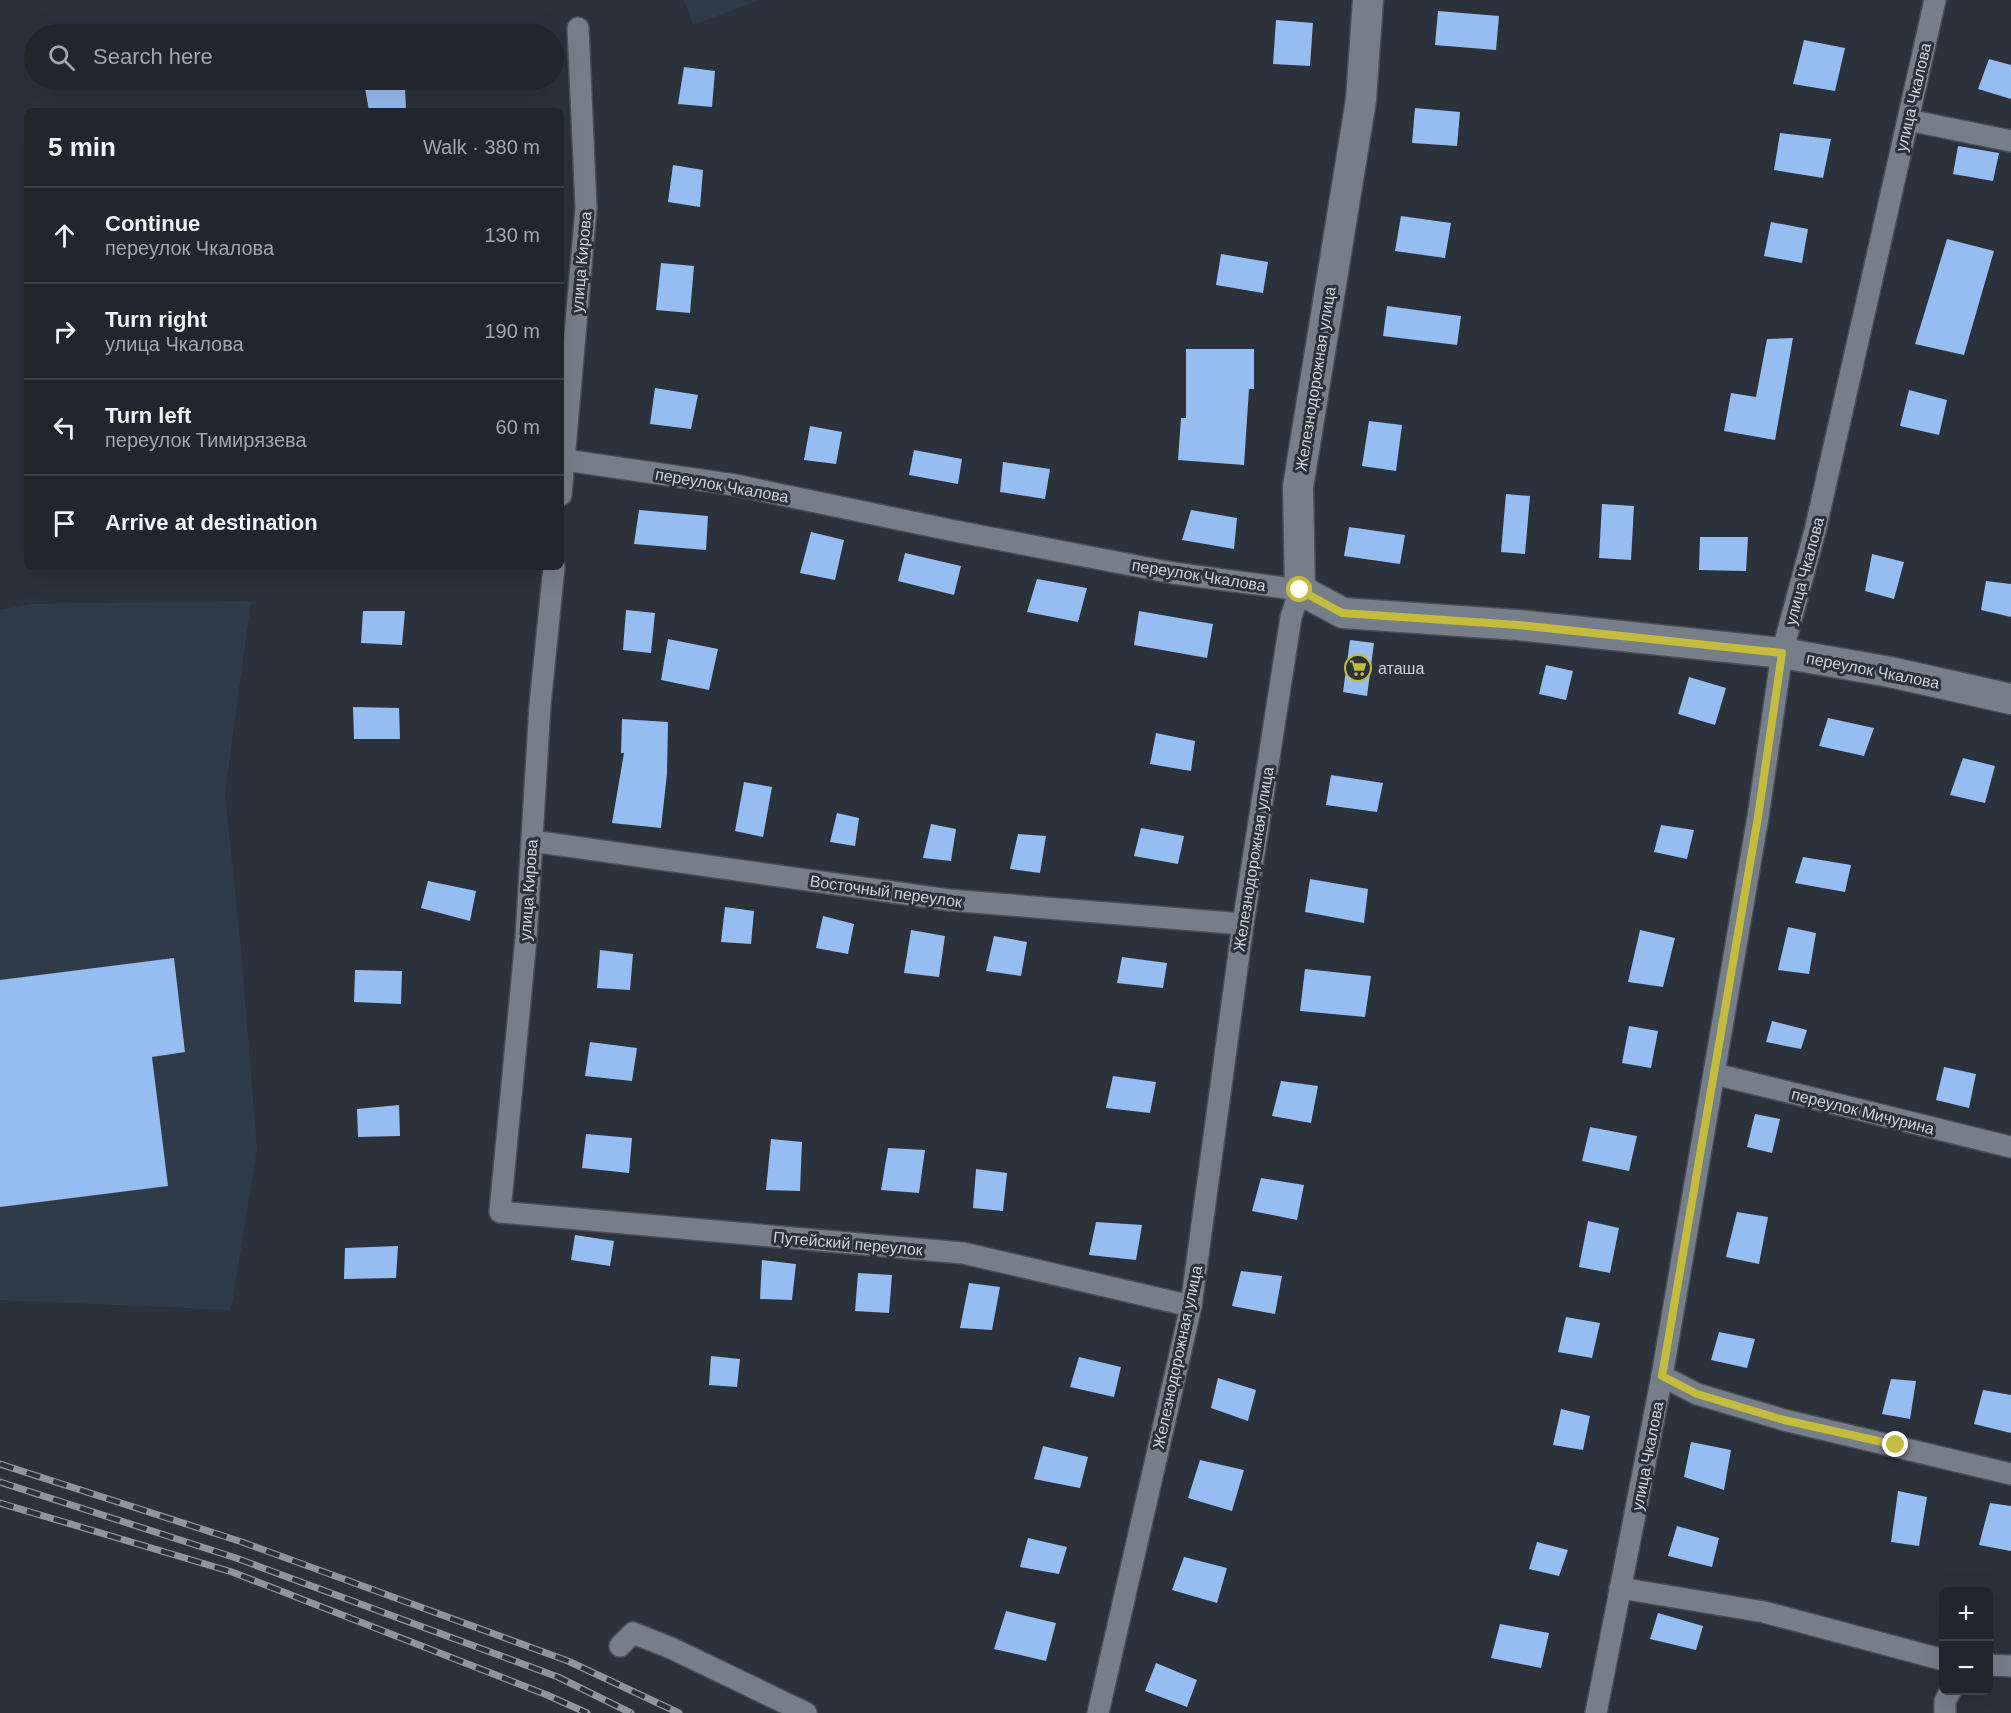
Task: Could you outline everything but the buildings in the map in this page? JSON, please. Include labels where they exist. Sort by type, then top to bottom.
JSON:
[{"type":"street","name":"Железнодорожная улица","points":[[1098,1713],[1191,1306],[1243,924],[1291,617],[1300,590],[1298,487],[1362,100],[1368,0]]},
{"type":"street","name":"улица Чкалова","points":[[1596,1713],[1662,1376],[1715,1074],[1758,817],[1782,653],[1815,531],[1935,0]]},
{"type":"street","name":"улица Кирова","points":[[564,469],[586,208],[578,28]]},
{"type":"street","points":[[1908,120],[2011,141]]},
{"type":"street","name":"переулок Чкалова","points":[[565,460],[735,485],[1173,573],[1300,590],[1342,613],[1518,625],[1782,653],[1890,672],[2011,699]]},
{"type":"street","name":"улица Кирова","points":[[500,1212],[525,938],[540,705],[554,570]]},
{"type":"street","name":"Восточный переулок","points":[[531,841],[949,900],[1243,924]]},
{"type":"street","name":"переулок Мичурина","points":[[1715,1074],[2011,1147]]},
{"type":"street","name":"Путейский переулок","points":[[500,1212],[963,1253],[1191,1306]]},
{"type":"street","points":[[1662,1376],[1697,1394],[1784,1420],[2011,1473]]},
{"type":"street","points":[[1620,1588],[1764,1612],[1939,1659]]},
{"type":"street","points":[[620,1646],[633,1633],[671,1648],[806,1713]]},
{"type":"street","points":[[1993,1665],[2011,1666]]},
{"type":"street","points":[[1945,1713],[1945,1701],[1948,1695]]},
{"type":"shaded area","points":[[684,0],[760,0],[693,25]]},
{"type":"shaded area","points":[[251,601],[225,793],[241,950],[257,1149],[231,1310],[0,1300],[0,610],[32,604]]},
{"type":"railway","points":[[0,1464],[242,1542],[568,1661],[679,1713]]},
{"type":"railway","points":[[0,1482],[236,1558],[558,1677],[631,1713]]},
{"type":"railway","points":[[0,1503],[232,1572],[547,1695],[587,1713]]},
{"type":"place","name":"аташа","points":[[1358,668]]},
{"type":"route","points":[[1300,590],[1342,613],[1518,625],[1782,653],[1758,817],[1662,1376],[1697,1394],[1784,1420],[1896,1445]]}]
